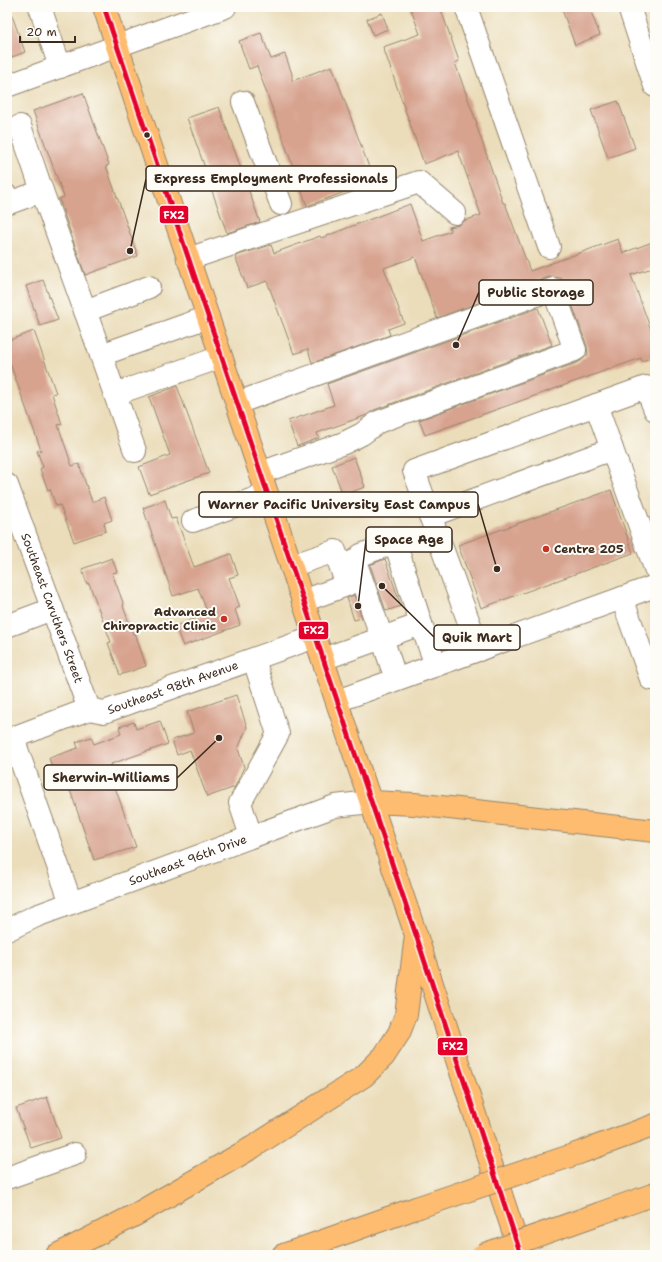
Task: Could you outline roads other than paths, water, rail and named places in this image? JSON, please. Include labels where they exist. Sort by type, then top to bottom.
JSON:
[{"type":"main road","points":[[104,7],[416,935],[521,1255]]},
{"type":"main road","points":[[371,802],[414,804],[655,831]]},
{"type":"main road","points":[[57,1255],[135,1215],[253,1147],[364,1076],[384,1056],[399,1033],[406,1015],[416,935]]},
{"type":"main road","points":[[283,1255],[655,1126]]},
{"type":"main road","points":[[482,1255],[655,1194]]},
{"type":"street","points":[[40,7],[60,67]]},
{"type":"street","points":[[7,86],[117,46],[179,15],[226,7]]},
{"type":"street","points":[[466,7],[549,247]]},
{"type":"street","points":[[629,7],[655,86]]},
{"type":"street","points":[[243,102],[281,204]]},
{"type":"street","points":[[20,126],[135,451]]},
{"type":"street","points":[[188,260],[419,182],[455,214]]},
{"type":"street","points":[[7,196],[10,203],[42,191]]},
{"type":"street","points":[[85,311],[149,287]]},
{"type":"street","points":[[237,403],[552,289],[575,350],[378,422],[362,434],[344,443],[260,473]]},
{"type":"street","points":[[101,355],[208,317]]},
{"type":"street","points":[[115,394],[221,357]]},
{"type":"street","points":[[478,650],[414,471],[646,387],[655,410]]},
{"type":"street","points":[[596,405],[612,449],[647,521],[655,568]]},
{"type":"street","points":[[430,516],[612,449]]},
{"type":"street","name":"Southeast Caruthers Street","points":[[7,485],[89,709]]},
{"type":"street","points":[[193,521],[267,494]]},
{"type":"street","points":[[348,564],[361,555],[395,542],[421,624],[436,665]]},
{"type":"street","points":[[291,566],[335,551],[348,564],[382,638],[396,679]]},
{"type":"street","points":[[303,600],[347,585],[348,564]]},
{"type":"street","points":[[337,701],[655,586]]},
{"type":"street","points":[[622,598],[651,678],[655,679]]},
{"type":"street","points":[[7,626],[52,609]]},
{"type":"street","points":[[323,659],[421,624]]},
{"type":"street","name":"Southeast 98th Avenue","points":[[10,739],[89,709],[104,712],[254,660],[315,637]]},
{"type":"street","points":[[251,836],[240,803],[278,734],[254,660]]},
{"type":"street","points":[[10,739],[71,903]]},
{"type":"street","name":"Southeast 96th Drive","points":[[7,930],[21,922],[71,903],[335,806],[371,802]]},
{"type":"street","points":[[7,1178],[75,1154]]},
{"type":"place","name":"Express Employment Professionals","points":[[130,251]]},
{"type":"place","name":"Public Storage","points":[[456,345]]},
{"type":"place","name":"Centre 205","points":[[546,549]]},
{"type":"place","name":"Warner Pacific University East Campus","points":[[497,569]]},
{"type":"place","name":"Quik Mart","points":[[382,586]]},
{"type":"place","name":"Space Age","points":[[358,606]]},
{"type":"place","name":"Advanced Chiropractic Clinic","points":[[224,619]]},
{"type":"place","name":"Sherwin-Williams","points":[[219,738]]}]
